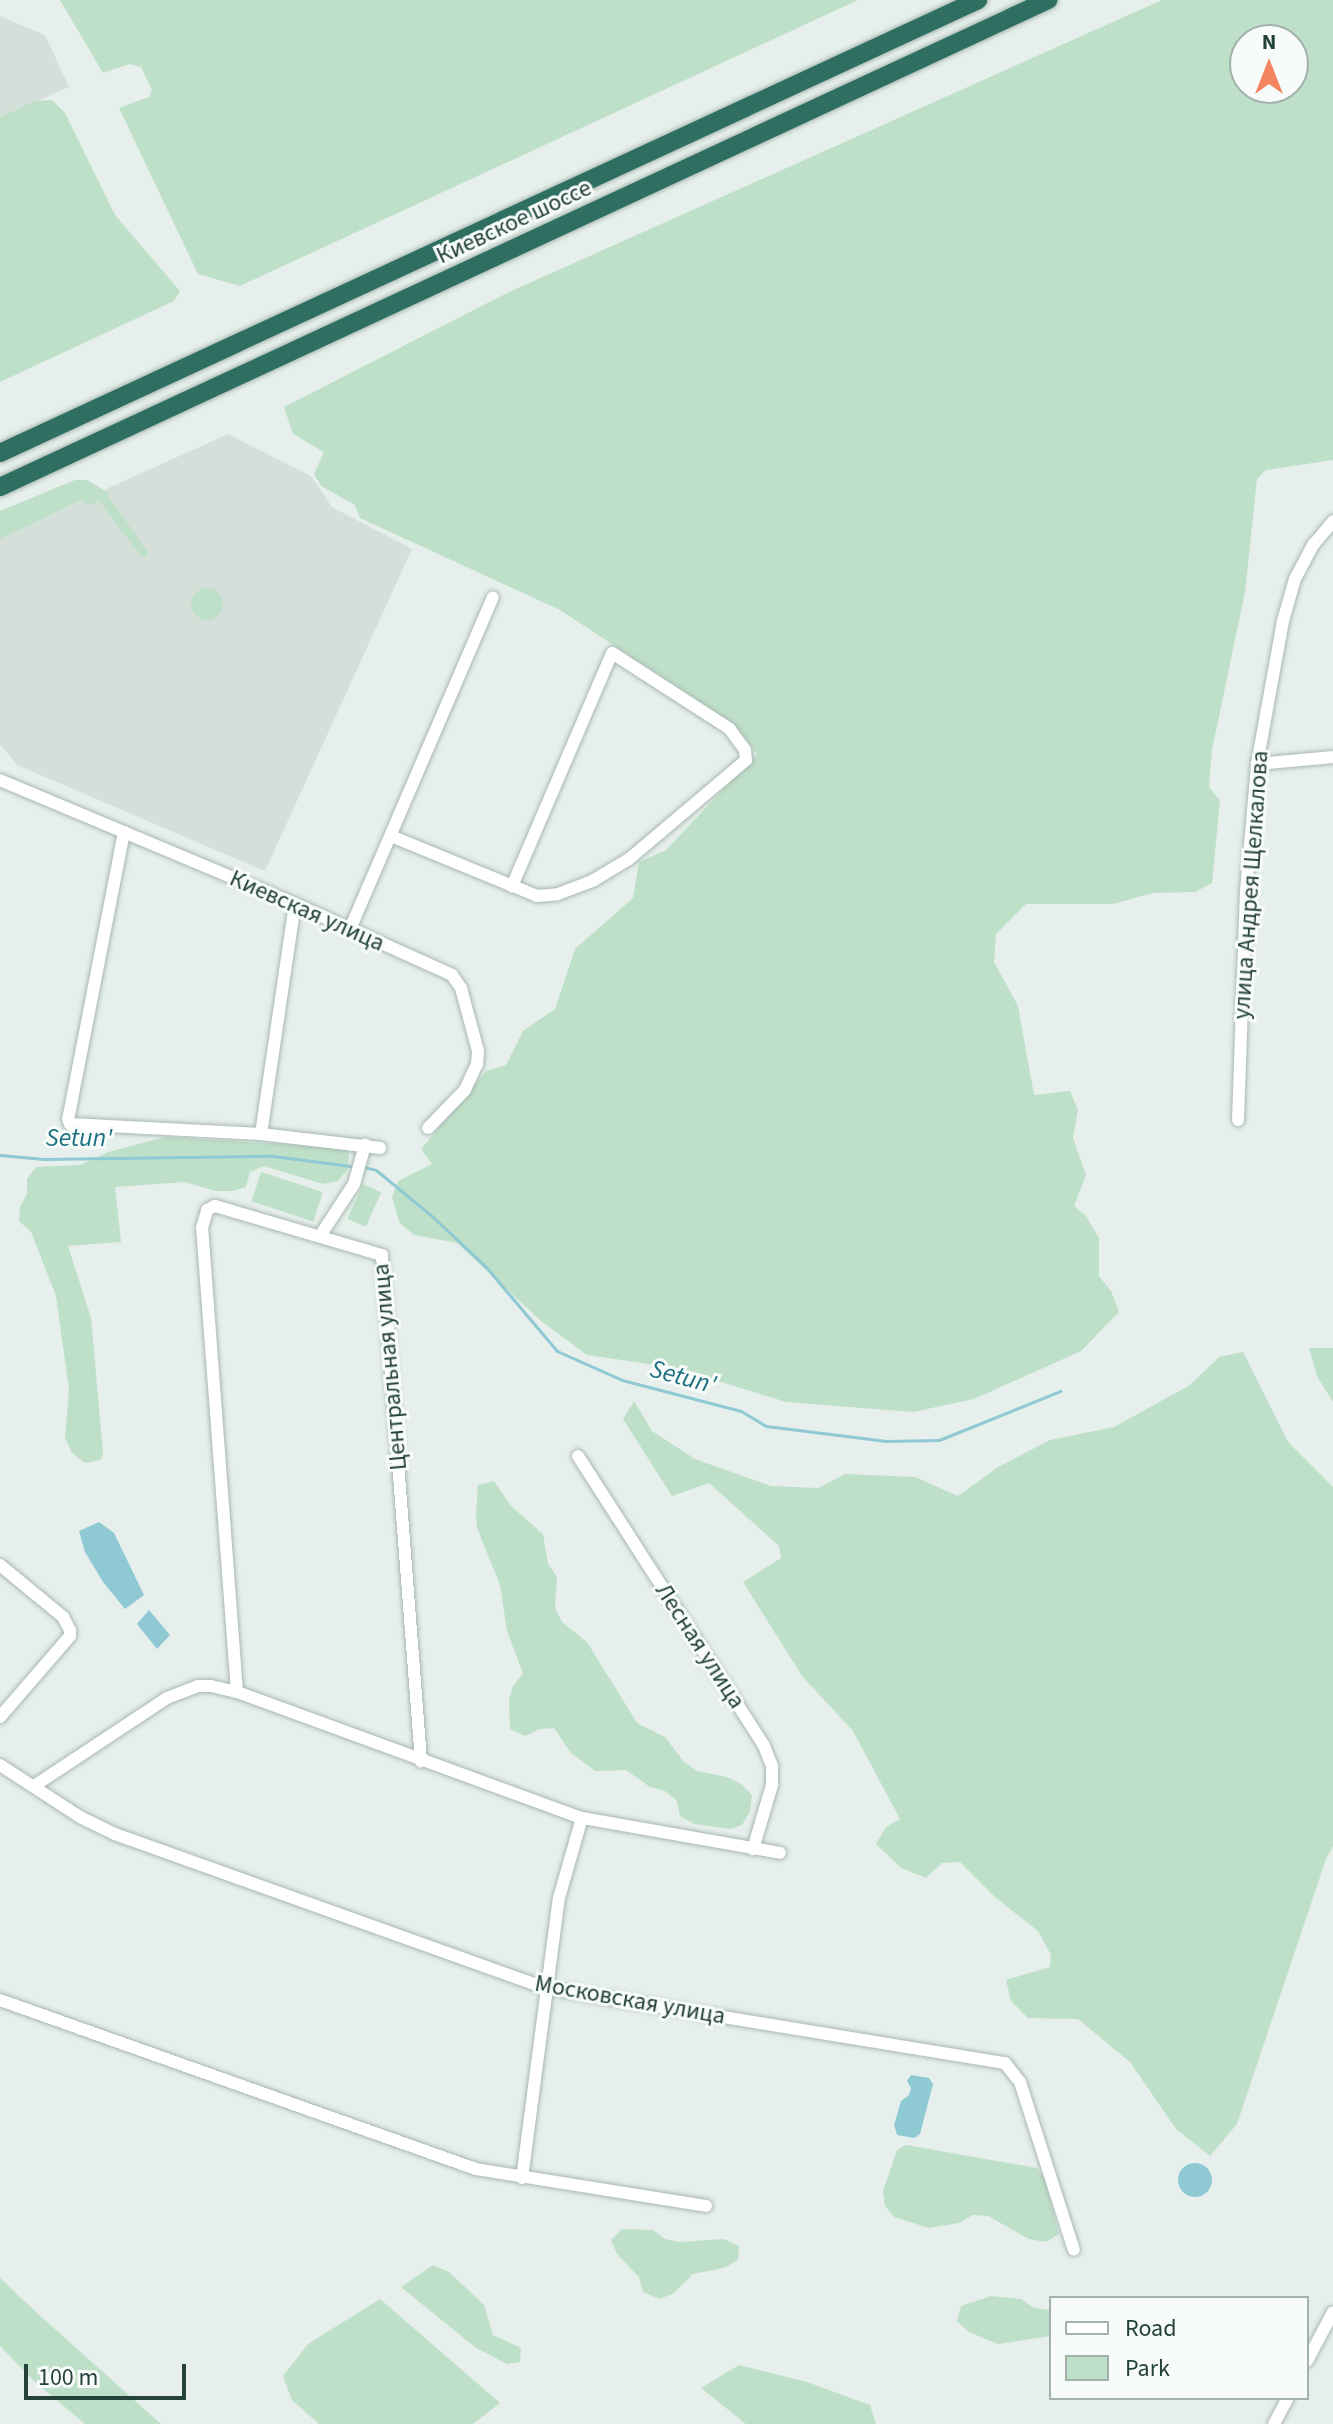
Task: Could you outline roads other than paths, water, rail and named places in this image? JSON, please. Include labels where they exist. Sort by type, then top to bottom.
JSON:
[{"type":"highway","name":"Киевское шоссе","points":[[0,453],[978,0]]},
{"type":"highway","name":"Киевское шоссе","points":[[0,487],[1048,0]]},
{"type":"street","name":"улица Андрея Щелкалова","points":[[1238,1120],[1246,891],[1257,764],[1283,621],[1295,579],[1314,544],[1333,521]]},
{"type":"street","points":[[350,929],[493,597]]},
{"type":"street","points":[[391,836],[512,886],[537,896],[558,894],[594,880],[629,859],[746,760],[745,750],[730,729],[612,653],[512,886]]},
{"type":"street","points":[[1257,764],[1333,757]]},
{"type":"street","name":"Киевская улица","points":[[0,780],[295,904],[452,975],[461,988],[478,1051],[477,1064],[465,1090],[428,1128]]},
{"type":"street","points":[[124,832],[68,1119],[74,1126],[261,1134],[380,1148]]},
{"type":"street","points":[[261,1134],[295,904]]},
{"type":"street","points":[[320,1236],[354,1184],[365,1145]]},
{"type":"street","name":"Центральная улица","points":[[237,1692],[203,1218],[215,1206],[379,1252],[383,1259],[421,1761]]},
{"type":"street","name":"Лесная улица","points":[[578,1456],[764,1746],[772,1766],[772,1785],[753,1849]]},
{"type":"street","points":[[0,1565],[63,1617],[68,1623],[70,1636],[0,1717]]},
{"type":"street","points":[[34,1786],[182,1691],[211,1686],[237,1692],[582,1818],[780,1853]]},
{"type":"street","name":"Московская улица","points":[[0,1765],[80,1817],[127,1839],[546,1988],[1005,2063],[1020,2082],[1074,2250]]},
{"type":"street","points":[[522,2178],[559,1898],[582,1818]]},
{"type":"street","points":[[0,2000],[461,2164],[522,2178],[706,2206]]},
{"type":"street","points":[[1309,2357],[1333,2312]]},
{"type":"street","points":[[1274,2424],[1287,2400]]},
{"type":"water","points":[[99,1522],[114,1533],[144,1595],[125,1609],[103,1582],[85,1552],[79,1531]]},
{"type":"water","points":[[149,1610],[170,1635],[157,1649],[137,1624]]},
{"type":"water","points":[[911,2075],[929,2078],[933,2084],[920,2134],[914,2138],[897,2135],[894,2125],[901,2101],[909,2095],[911,2088],[907,2081]]},
{"type":"water","points":[[1195,2163],[1207,2168],[1212,2180],[1207,2192],[1195,2197],[1183,2192],[1178,2180],[1183,2168]]},
{"type":"waterway","name":"Setun'","points":[[0,1155],[44,1159],[273,1156],[350,1166]]},
{"type":"waterway","name":"Setun'","points":[[364,1167],[376,1170],[433,1217],[486,1267],[557,1351],[622,1380],[741,1411],[766,1426],[886,1441],[939,1440],[1060,1391]]}]
